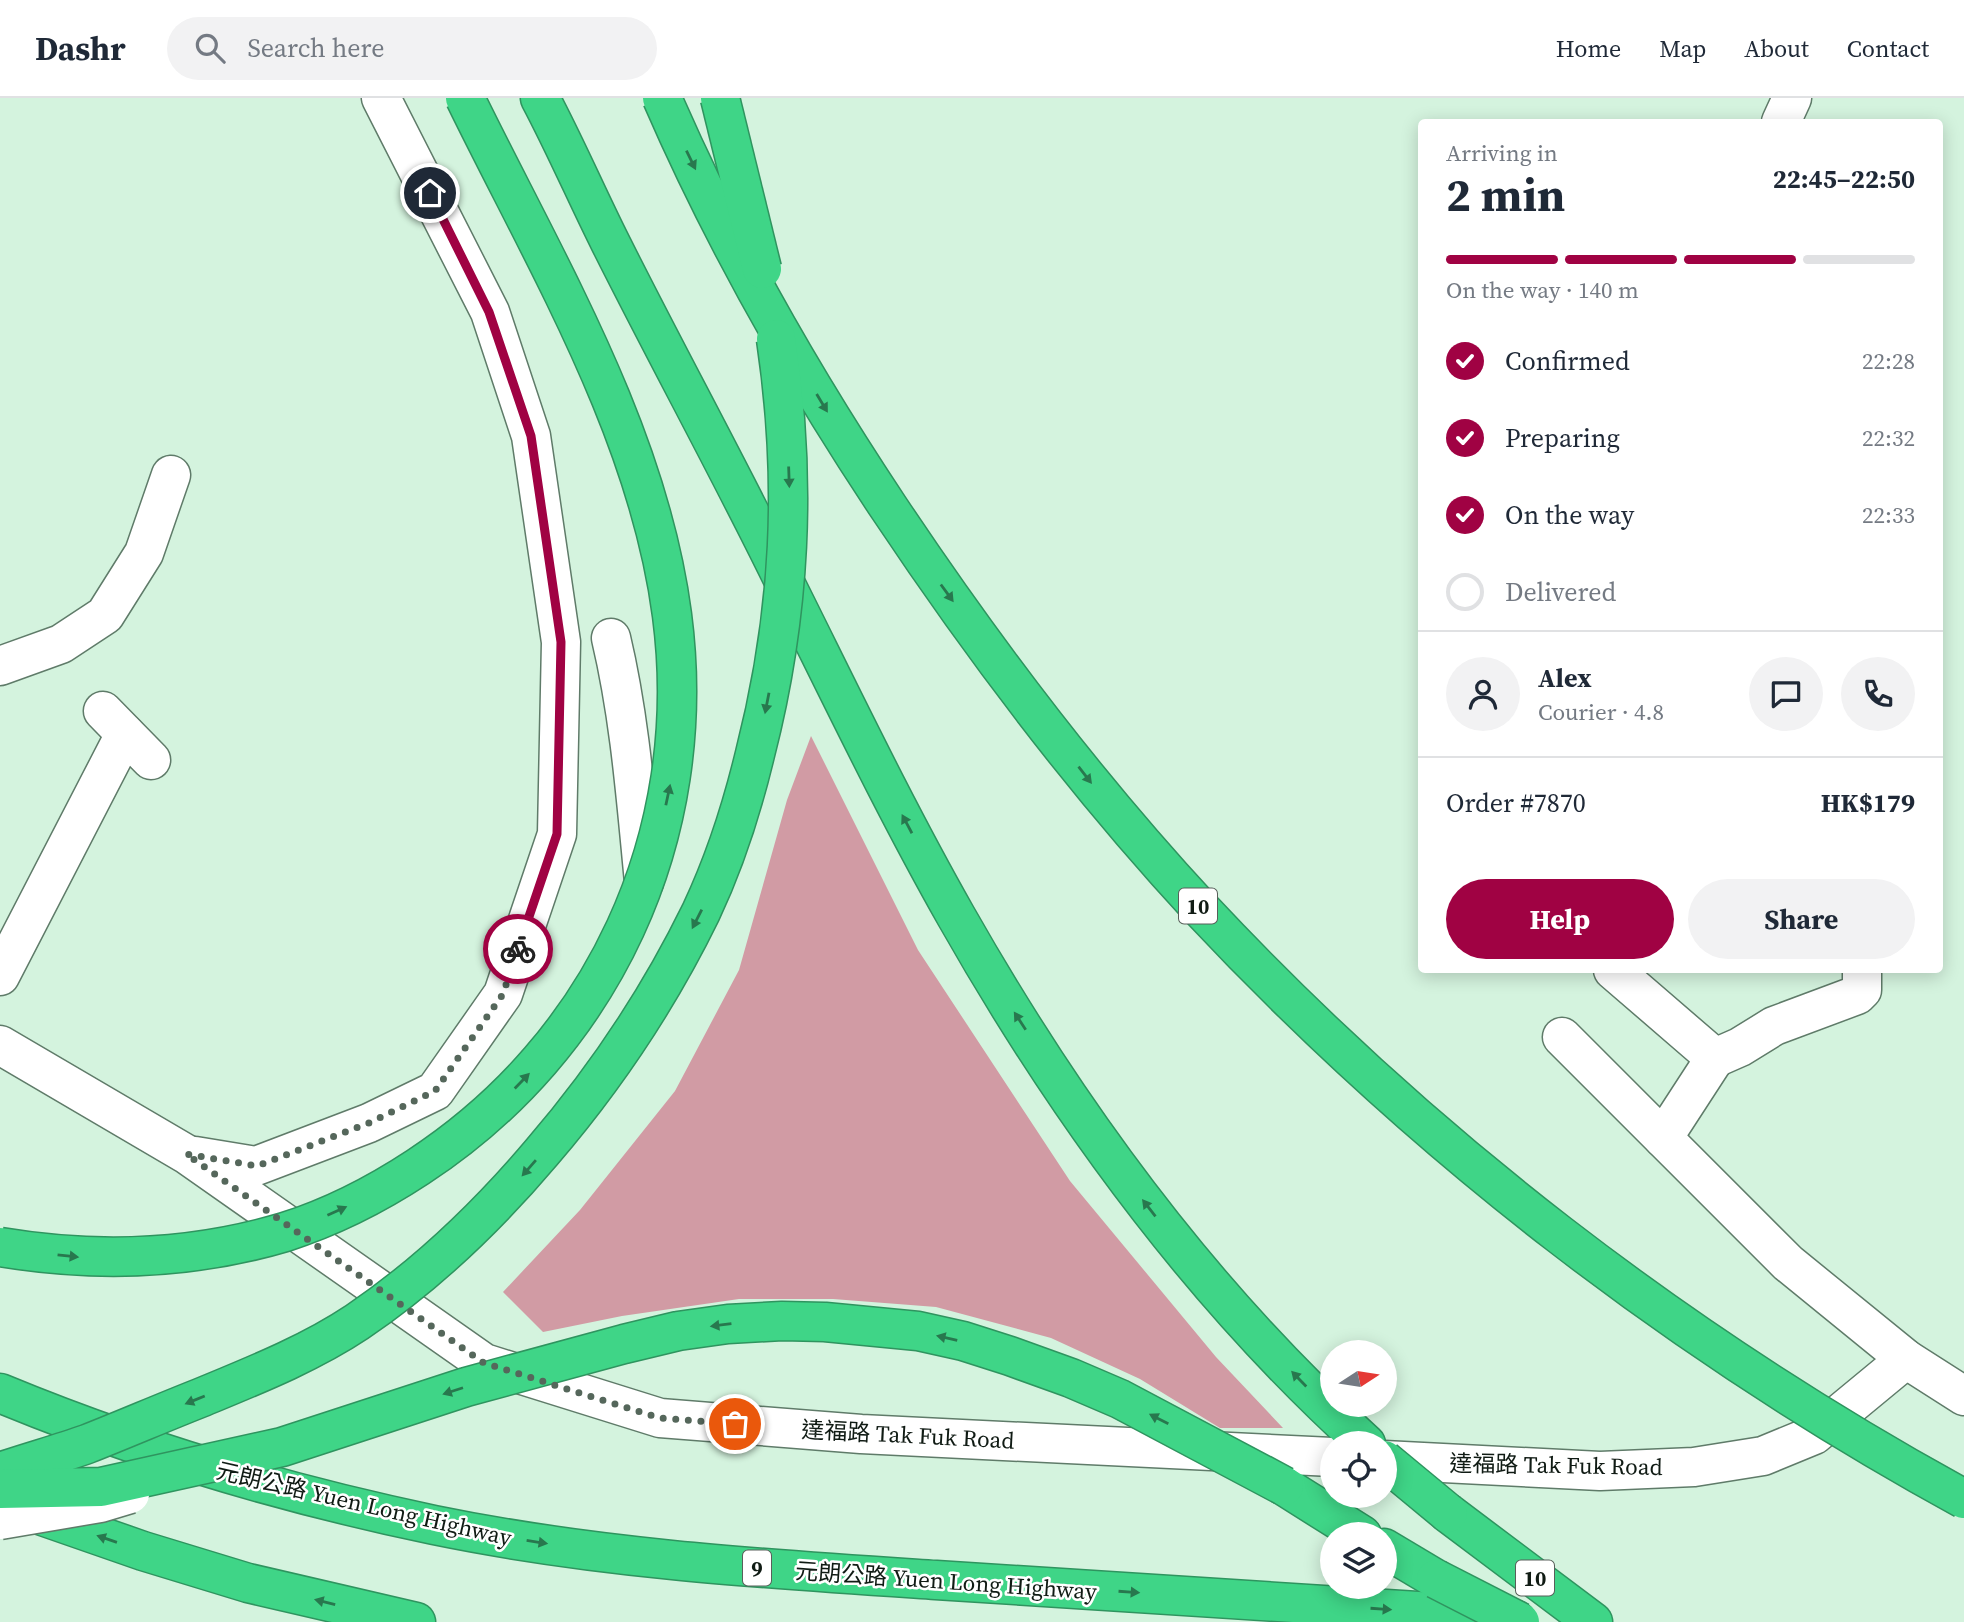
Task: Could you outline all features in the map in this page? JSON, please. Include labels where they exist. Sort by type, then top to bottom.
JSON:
[{"type":"highway","points":[[0,1247],[80,1258],[161,1256],[201,1251],[287,1231],[359,1201],[400,1179],[475,1126],[505,1100],[562,1035],[611,960],[644,884],[670,784],[676,741],[677,655],[665,573],[642,481],[609,393],[464,98]]},
{"type":"highway","points":[[540,98],[608,239],[740,492],[880,771],[956,915],[1012,1009],[1082,1117],[1175,1241],[1258,1336],[1323,1405],[1352,1431]]},
{"type":"highway","name":"10","points":[[663,98],[722,223],[791,351],[851,451],[1010,680],[1101,795],[1200,908],[1268,979],[1378,1084],[1561,1237],[1649,1303],[1766,1381],[1900,1464],[1964,1499]]},
{"type":"highway","points":[[0,1472],[85,1444],[258,1374],[331,1337],[383,1303],[479,1223],[569,1121],[607,1071],[678,956],[702,909],[729,843],[747,786],[776,659],[784,603],[788,542],[788,432],[777,350],[758,250],[720,98]]},
{"type":"highway","points":[[0,1489],[101,1486],[282,1447],[466,1387],[678,1331],[728,1324],[782,1321],[873,1325],[918,1331],[962,1341],[1071,1378],[1121,1399],[1186,1432],[1284,1486],[1341,1522]]},
{"type":"highway","name":"元朗公路 Yuen Long Highway","points":[[0,1393],[81,1427],[181,1460],[433,1525],[537,1543],[751,1568],[1433,1612],[1536,1622]]},
{"type":"highway","name":"10","points":[[1397,1471],[1448,1513],[1593,1622]]},
{"type":"highway","points":[[0,1500],[143,1551],[248,1583],[416,1622]]},
{"type":"highway","points":[[1397,1556],[1520,1622]]},
{"type":"street","points":[[186,1154],[257,1166],[369,1123],[435,1091],[503,994],[557,834],[561,642],[531,436],[489,312],[381,98]]},
{"type":"street","points":[[1782,119],[1792,98]]},
{"type":"street","points":[[0,666],[61,644],[105,615],[144,553],[171,475]]},
{"type":"street","points":[[611,638],[618,666],[644,884]]},
{"type":"street","points":[[0,976],[126,735]]},
{"type":"street","points":[[1616,973],[1715,1058]]},
{"type":"street","points":[[1663,1138],[1715,1058],[1774,1026],[1857,995],[1862,990],[1862,973]]},
{"type":"street","name":"達福路 Tak Fuk Road","points":[[0,1045],[186,1154],[484,1363],[660,1418],[861,1434],[1320,1456]]},
{"type":"street","points":[[1568,1055],[1663,1138],[1788,1263],[1906,1359],[1964,1396]]},
{"type":"street","name":"達福路 Tak Fuk Road","points":[[1397,1461],[1600,1471],[1694,1467],[1763,1455],[1814,1435],[1906,1359]]},
{"type":"street","points":[[0,1520],[100,1503],[282,1447]]},
{"type":"shaded area","points":[[811,736],[918,950],[1070,1181],[1216,1357],[1283,1428],[1220,1428],[1140,1379],[1051,1338],[936,1307],[833,1299],[739,1299],[622,1316],[543,1332],[503,1292],[580,1210],[675,1091],[739,970],[787,800]]},
{"type":"way so far","points":[[518,949],[503,994],[435,1091],[369,1123],[257,1166],[186,1154],[484,1363],[660,1418],[735,1424]]},
{"type":"route","points":[[430,193],[489,312],[531,436],[561,642],[557,834],[518,949]]}]
